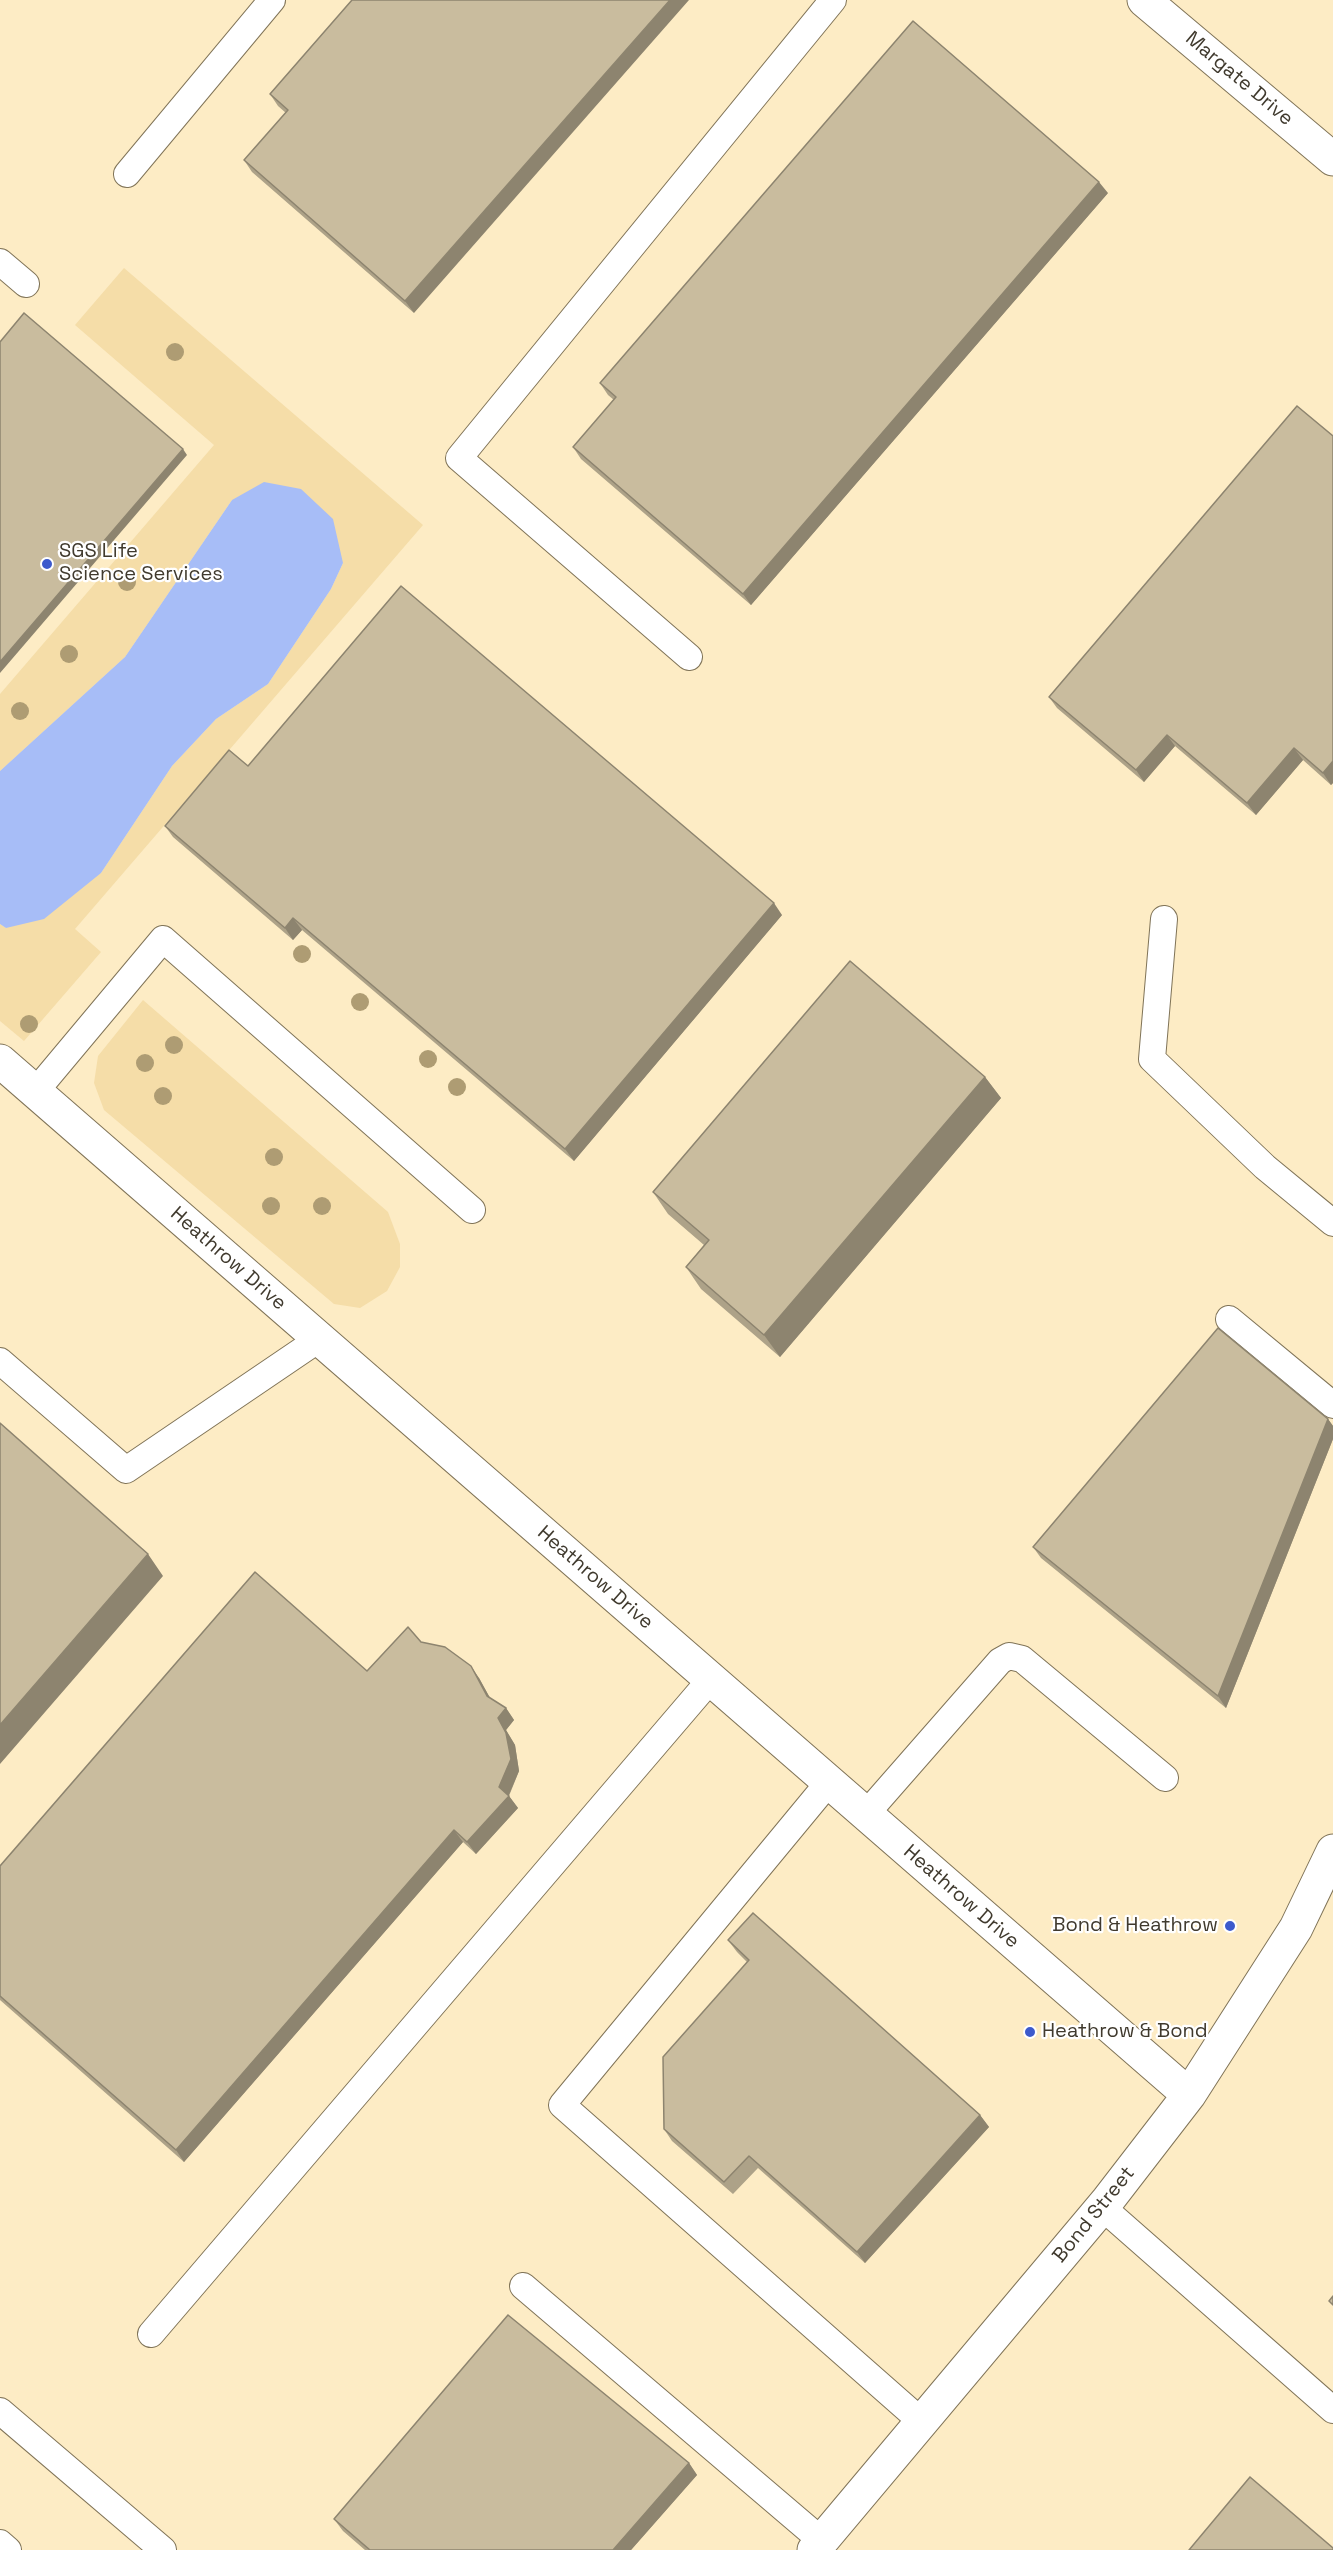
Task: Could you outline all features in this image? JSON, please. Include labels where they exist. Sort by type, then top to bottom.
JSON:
[{"type":"street","name":"Margate Drive","points":[[1144,0],[1333,159]]},
{"type":"street","name":"Heathrow Drive","points":[[0,1061],[1189,2095]]},
{"type":"street","name":"Bond Street","points":[[818,2546],[1102,2207],[1189,2095],[1296,1928],[1333,1851]]},
{"type":"lane","points":[[127,174],[272,0]]},
{"type":"lane","points":[[689,657],[459,458],[833,0]]},
{"type":"lane","points":[[0,262],[26,284]]},
{"type":"lane","points":[[1164,919],[1152,1059],[1265,1167],[1333,1223]]},
{"type":"lane","points":[[35,1092],[163,939],[472,1210]]},
{"type":"lane","points":[[1229,1319],[1333,1406]]},
{"type":"lane","points":[[0,1361],[126,1470],[319,1339]]},
{"type":"lane","points":[[866,1814],[1000,1661],[1009,1656],[1022,1659],[1165,1778]]},
{"type":"lane","points":[[151,2334],[711,1679]]},
{"type":"lane","points":[[829,1782],[562,2105],[922,2422]]},
{"type":"lane","points":[[1102,2207],[1333,2410]]},
{"type":"lane","points":[[523,2286],[818,2546]]},
{"type":"lane","points":[[0,2411],[163,2550]]},
{"type":"lane","points":[[0,2543],[8,2550]]},
{"type":"shaded area","points":[[0,0],[1333,0],[1333,2550],[0,2550]]},
{"type":"shaded area","points":[[124,268],[423,525],[75,929],[101,952],[24,1041],[0,1021],[0,924],[6,928],[101,873],[172,766],[216,719],[268,684],[331,589],[343,563],[232,500],[125,657],[0,771],[0,694],[214,445],[75,325]]},
{"type":"shaded area","points":[[143,1000],[388,1212],[400,1244],[400,1267],[387,1291],[360,1308],[334,1304],[104,1110],[94,1083],[98,1056]]},
{"type":"water","points":[[264,482],[301,489],[333,519],[343,563],[331,589],[268,684],[216,719],[172,766],[101,873],[44,919],[6,928],[0,924],[0,771],[125,657],[232,500]]},
{"type":"building","points":[[352,0],[670,0],[405,301],[244,160],[288,110],[270,94]]},
{"type":"building","points":[[913,21],[1099,182],[743,594],[573,447],[616,397],[600,383]]},
{"type":"building","name":"SGS Life Science Services","points":[[24,313],[183,449],[0,662],[0,342]]},
{"type":"building","points":[[1297,406],[1333,436],[1333,761],[1323,773],[1294,748],[1247,803],[1167,735],[1136,770],[1049,697]]},
{"type":"building","points":[[401,586],[774,903],[565,1149],[293,918],[285,928],[165,826],[229,750],[248,766]]},
{"type":"building","points":[[850,961],[985,1077],[764,1335],[686,1267],[709,1240],[653,1192]]},
{"type":"building","points":[[1218,1328],[1328,1419],[1218,1696],[1033,1547]]},
{"type":"building","points":[[0,1423],[148,1554],[0,1725]]},
{"type":"building","points":[[255,1572],[367,1671],[408,1627],[421,1642],[445,1647],[471,1666],[487,1696],[506,1708],[498,1718],[506,1733],[511,1759],[499,1787],[509,1796],[467,1842],[454,1830],[176,2150],[0,1996],[0,1866]]},
{"type":"building","points":[[753,1913],[980,2115],[857,2252],[749,2156],[724,2182],[664,2129],[663,2057],[749,1960],[728,1940]]},
{"type":"building","points":[[508,2315],[689,2463],[613,2550],[370,2550],[334,2519]]},
{"type":"building","points":[[1250,2477],[1333,2548],[1333,2550],[1189,2550]]},
{"type":"place","name":"SGS Life Science Services","points":[[47,564]]},
{"type":"place","name":"Bond & Heathrow","points":[[1230,1926]]},
{"type":"place","name":"Heathrow & Bond","points":[[1030,2032]]}]
